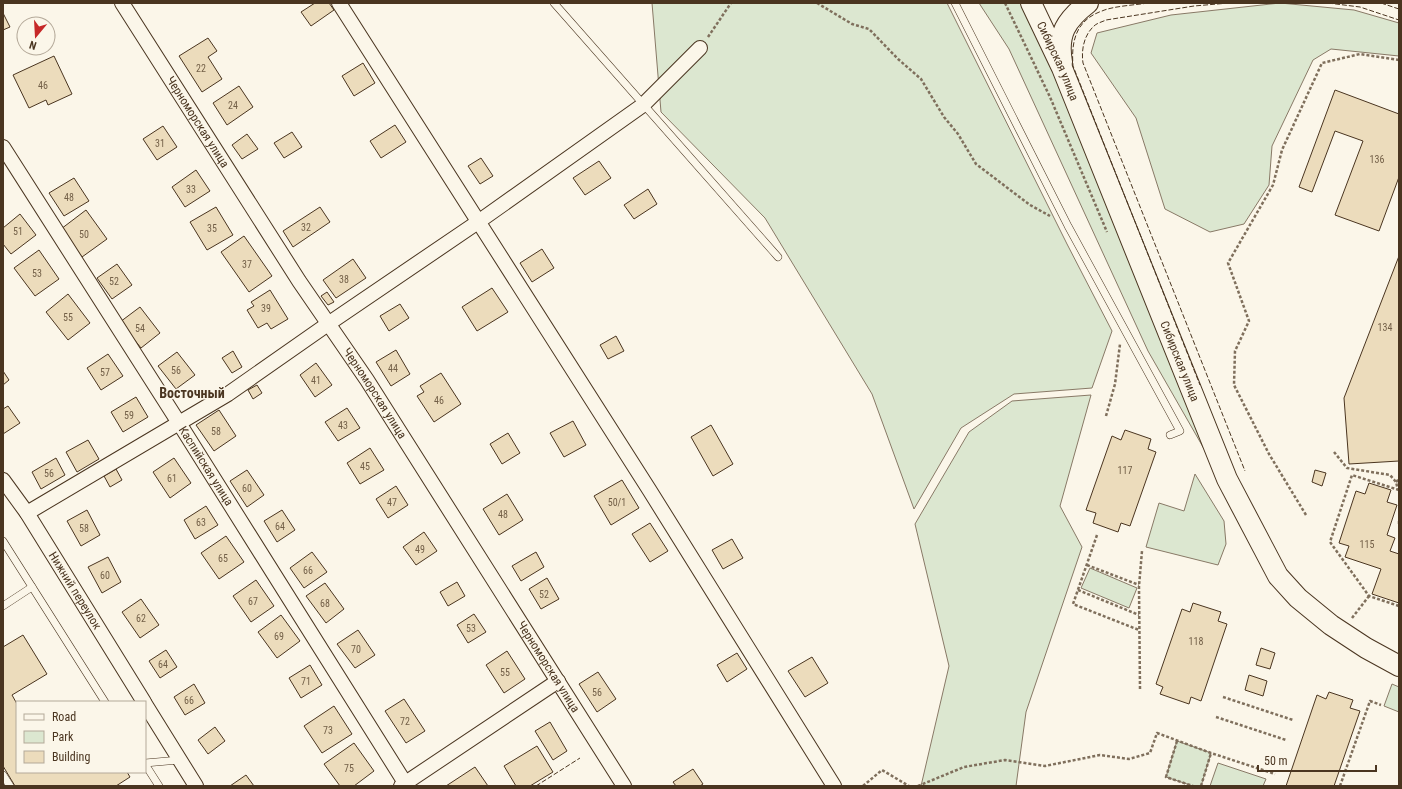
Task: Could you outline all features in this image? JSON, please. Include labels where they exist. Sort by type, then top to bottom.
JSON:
[{"type":"main road","name":"Сибирская улица","points":[[1031,3],[1062,68],[1228,479],[1278,576],[1298,598],[1331,625],[1366,648],[1399,666]]},
{"type":"main road","points":[[1062,68],[1060,54],[1063,31],[1067,22],[1088,3]]},
{"type":"street","name":"Черноморская улица","points":[[122,3],[257,216],[367,380],[624,786]]},
{"type":"street","points":[[339,3],[650,491],[834,786]]},
{"type":"street","points":[[27,513],[228,394],[478,222],[643,104],[700,48]]},
{"type":"street","name":"Каспийская улица","points":[[3,147],[180,423],[404,785]]},
{"type":"street","name":"Нижний переулок","points":[[3,480],[27,513],[143,701]]},
{"type":"street","points":[[404,785],[558,681]]},
{"type":"street","name":"Нижний переулок","points":[[146,706],[196,786]]},
{"type":"lane","points":[[554,3],[778,257]]},
{"type":"lane","points":[[956,3],[1068,226],[1180,431],[1170,435]]},
{"type":"lane","points":[[3,542],[104,701]]},
{"type":"lane","points":[[3,606],[32,587]]},
{"type":"lane","points":[[146,764],[179,760]]},
{"type":"lane","points":[[146,766],[159,786]]},
{"type":"lane","points":[[3,774],[10,786]]},
{"type":"path","points":[[700,48],[731,3]]},
{"type":"path","points":[[816,3],[852,24],[869,29],[898,59],[921,79],[944,117],[958,134],[976,164],[1030,205],[1068,226]]},
{"type":"path","points":[[1306,515],[1268,454],[1234,385],[1235,351],[1249,321],[1228,263],[1273,185],[1282,150],[1322,63],[1360,54],[1399,60]]},
{"type":"path","points":[[1106,416],[1115,384],[1122,324]]},
{"type":"path","points":[[1334,452],[1347,468],[1390,475],[1396,482],[1399,490]]},
{"type":"path","points":[[1399,490],[1352,475],[1330,542],[1369,596],[1399,606]]},
{"type":"path","points":[[1396,482],[1399,479]]},
{"type":"path","points":[[1399,521],[1399,526]]},
{"type":"path","points":[[1097,535],[1073,604],[1139,630]]},
{"type":"path","points":[[1140,689],[1139,586],[1142,551]]},
{"type":"path","points":[[1087,565],[1139,586]]},
{"type":"path","points":[[1078,590],[1139,615]]},
{"type":"path","points":[[1349,621],[1369,596]]},
{"type":"path","points":[[1223,697],[1293,720]]},
{"type":"path","points":[[1340,786],[1370,701],[1381,705]]},
{"type":"path","points":[[1216,717],[1286,740]]},
{"type":"path","points":[[918,786],[964,767],[1004,760],[1045,766],[1100,755],[1129,759],[1150,753],[1157,734],[1276,774]]},
{"type":"path","points":[[1177,741],[1166,777],[1193,786]]},
{"type":"path","points":[[1201,786],[1211,753]]},
{"type":"path","points":[[863,786],[882,770],[909,786]]},
{"type":"green space","points":[[652,3],[947,3],[1112,331],[1092,388],[1014,394],[961,428],[914,509],[872,394],[765,218],[661,112]]},
{"type":"green space","points":[[979,3],[1023,3],[1045,44],[1211,461],[1148,351],[1009,49]]},
{"type":"green space","points":[[1280,3],[1354,10],[1399,23],[1399,56],[1331,49],[1313,60],[1272,146],[1269,185],[1244,224],[1210,232],[1165,209],[1136,118],[1091,53],[1097,33],[1171,15]]},
{"type":"green space","points":[[1091,395],[1060,506],[1082,547],[1026,712],[1016,786],[921,786],[949,666],[915,524],[969,432],[1012,401]]},
{"type":"green space","points":[[1195,474],[1224,521],[1226,544],[1218,565],[1146,547],[1159,503],[1184,511]]},
{"type":"green space","points":[[1090,568],[1137,588],[1129,608],[1081,588]]},
{"type":"green space","points":[[1392,684],[1399,687],[1399,712],[1384,706]]},
{"type":"green space","points":[[1177,741],[1211,753],[1201,786],[1193,786],[1166,777]]},
{"type":"green space","points":[[1218,763],[1266,779],[1263,786],[1210,786]]},
{"type":"building","points":[[315,3],[329,3],[334,10],[311,26],[301,12]]},
{"type":"building","points":[[3,13],[10,27],[3,30]]},
{"type":"building","points":[[208,38],[217,51],[208,57],[222,79],[202,92],[179,56]]},
{"type":"building","points":[[54,56],[72,94],[48,105],[46,100],[29,108],[13,75]]},
{"type":"building","points":[[363,63],[375,83],[354,96],[342,76]]},
{"type":"building","points":[[239,86],[253,107],[227,125],[213,103]]},
{"type":"building","points":[[1335,90],[1399,114],[1399,177],[1379,231],[1335,215],[1363,141],[1335,131],[1312,192],[1299,187]]},
{"type":"building","points":[[395,125],[406,142],[381,158],[370,141]]},
{"type":"building","points":[[163,126],[177,147],[157,160],[143,139]]},
{"type":"building","points":[[292,132],[302,147],[284,158],[274,143]]},
{"type":"building","points":[[247,134],[258,149],[242,159],[232,145]]},
{"type":"building","points":[[481,158],[493,176],[480,184],[468,166]]},
{"type":"building","points":[[599,161],[611,178],[585,195],[573,178]]},
{"type":"building","points":[[196,170],[210,191],[185,207],[172,187]]},
{"type":"building","points":[[74,178],[89,201],[64,216],[49,193]]},
{"type":"building","points":[[648,189],[657,204],[634,219],[624,205]]},
{"type":"building","points":[[216,207],[233,235],[207,250],[190,222]]},
{"type":"building","points":[[320,207],[330,222],[293,247],[283,231]]},
{"type":"building","points":[[86,210],[107,239],[82,257],[61,229]]},
{"type":"building","points":[[20,214],[36,235],[11,254],[3,244],[3,228]]},
{"type":"building","points":[[244,236],[272,276],[249,292],[221,252]]},
{"type":"building","points":[[542,249],[554,268],[532,282],[520,263]]},
{"type":"building","points":[[39,250],[59,279],[35,296],[14,268]]},
{"type":"building","points":[[1399,256],[1399,461],[1349,464],[1344,398]]},
{"type":"building","points":[[353,259],[366,278],[336,298],[323,280]]},
{"type":"building","points":[[117,264],[132,285],[112,299],[97,278]]},
{"type":"building","points":[[492,288],[508,312],[477,331],[462,307]]},
{"type":"building","points":[[270,290],[288,319],[271,329],[267,323],[258,328],[247,310],[254,306],[251,302]]},
{"type":"building","points":[[327,292],[334,302],[328,305],[321,296]]},
{"type":"building","points":[[68,294],[90,323],[68,340],[46,312]]},
{"type":"building","points":[[400,304],[409,318],[389,331],[380,316]]},
{"type":"building","points":[[140,307],[160,333],[141,348],[120,322]]},
{"type":"building","points":[[616,336],[624,351],[608,359],[600,345]]},
{"type":"building","points":[[396,350],[410,374],[391,386],[376,362]]},
{"type":"building","points":[[233,351],[242,367],[232,373],[222,358]]},
{"type":"building","points":[[177,352],[195,375],[176,389],[158,366]]},
{"type":"building","points":[[108,354],[123,376],[101,390],[87,368]]},
{"type":"building","points":[[316,363],[332,385],[315,397],[300,375]]},
{"type":"building","points":[[3,371],[9,380],[3,385]]},
{"type":"building","points":[[441,373],[461,404],[434,422],[417,396],[424,392],[420,386]]},
{"type":"building","points":[[257,385],[262,393],[253,399],[248,390]]},
{"type":"building","points":[[136,397],[148,417],[123,432],[111,412]]},
{"type":"building","points":[[8,406],[20,423],[3,434],[3,409]]},
{"type":"building","points":[[347,408],[360,428],[338,441],[325,422]]},
{"type":"building","points":[[219,410],[236,436],[214,451],[196,425]]},
{"type":"building","points":[[573,421],[586,445],[564,457],[550,433]]},
{"type":"building","points":[[711,425],[733,464],[713,476],[691,437]]},
{"type":"building","points":[[1125,430],[1151,439],[1148,449],[1156,452],[1130,526],[1121,523],[1118,532],[1093,523],[1096,513],[1086,510],[1112,436],[1121,440]]},
{"type":"building","points":[[508,433],[520,453],[502,464],[490,444]]},
{"type":"building","points":[[88,440],[99,459],[77,472],[66,452]]},
{"type":"building","points":[[370,448],[384,470],[360,484],[347,463]]},
{"type":"building","points":[[56,458],[65,475],[41,489],[32,472]]},
{"type":"building","points":[[174,458],[191,483],[170,498],[153,472]]},
{"type":"building","points":[[116,469],[122,480],[110,487],[104,476]]},
{"type":"building","points":[[247,470],[264,495],[247,507],[230,481]]},
{"type":"building","points":[[1315,470],[1326,473],[1322,486],[1312,482]]},
{"type":"building","points":[[622,480],[639,508],[611,525],[594,496]]},
{"type":"building","points":[[1369,483],[1391,490],[1387,502],[1397,505],[1387,535],[1395,538],[1390,551],[1399,554],[1399,603],[1372,594],[1381,569],[1345,557],[1349,546],[1339,543],[1356,491],[1365,494]]},
{"type":"building","points":[[396,486],[408,505],[388,518],[376,499]]},
{"type":"building","points":[[507,494],[523,520],[499,535],[483,509]]},
{"type":"building","points":[[206,506],[218,525],[195,539],[184,520]]},
{"type":"building","points":[[87,510],[100,535],[81,546],[67,521]]},
{"type":"building","points":[[282,510],[295,530],[277,542],[264,521]]},
{"type":"building","points":[[650,523],[668,551],[650,562],[632,534]]},
{"type":"building","points":[[424,532],[437,551],[416,565],[403,547]]},
{"type":"building","points":[[226,536],[244,562],[219,579],[201,553]]},
{"type":"building","points":[[732,539],[743,558],[723,569],[712,550]]},
{"type":"building","points":[[312,552],[327,572],[304,588],[290,568]]},
{"type":"building","points":[[536,552],[544,567],[521,581],[512,566]]},
{"type":"building","points":[[108,557],[121,582],[102,593],[88,567]]},
{"type":"building","points":[[547,578],[559,599],[541,609],[529,589]]},
{"type":"building","points":[[256,580],[274,606],[251,622],[233,596]]},
{"type":"building","points":[[457,582],[465,596],[448,606],[440,592]]},
{"type":"building","points":[[325,583],[344,609],[326,623],[306,596]]},
{"type":"building","points":[[141,599],[159,625],[140,638],[122,612]]},
{"type":"building","points":[[1193,603],[1221,612],[1218,621],[1227,624],[1201,701],[1191,697],[1189,704],[1160,694],[1163,687],[1156,684],[1182,609],[1190,612]]},
{"type":"building","points":[[474,614],[486,632],[468,643],[457,625]]},
{"type":"building","points":[[281,615],[300,641],[277,658],[258,632]]},
{"type":"building","points":[[358,630],[375,655],[355,668],[337,644]]},
{"type":"building","points":[[23,635],[47,674],[12,695],[16,702],[16,773],[128,773],[130,777],[116,786],[15,786],[3,766],[3,647]]},
{"type":"building","points":[[1261,648],[1275,653],[1270,669],[1256,665]]},
{"type":"building","points":[[166,650],[177,667],[160,678],[149,661]]},
{"type":"building","points":[[507,651],[525,679],[504,693],[486,665]]},
{"type":"building","points":[[737,653],[747,669],[727,682],[717,665]]},
{"type":"building","points":[[812,657],[828,683],[805,697],[788,671]]},
{"type":"building","points":[[310,665],[322,685],[301,698],[289,678]]},
{"type":"building","points":[[598,672],[616,699],[597,712],[579,684]]},
{"type":"building","points":[[1249,675],[1267,681],[1263,696],[1245,690]]},
{"type":"building","points":[[194,684],[205,703],[185,715],[174,697]]},
{"type":"building","points":[[1329,692],[1353,700],[1350,708],[1360,711],[1334,786],[1286,786],[1317,695],[1326,699]]},
{"type":"building","points":[[404,699],[425,731],[406,743],[385,711]]},
{"type":"building","points":[[334,706],[352,734],[322,753],[304,726]]},
{"type":"building","points":[[550,722],[567,751],[553,760],[535,731]]},
{"type":"building","points":[[215,727],[225,741],[208,754],[198,740]]},
{"type":"building","points":[[354,743],[374,771],[354,786],[340,786],[324,764]]},
{"type":"building","points":[[537,746],[553,772],[530,786],[516,786],[504,766]]},
{"type":"building","points":[[475,767],[488,786],[446,786]]},
{"type":"building","points":[[693,769],[703,784],[700,786],[676,786],[673,782]]},
{"type":"building","points":[[246,775],[254,786],[230,786]]},
{"type":"fence","points":[[1148,3],[1107,9],[1086,20],[1077,32],[1074,40],[1073,66],[1200,385]]},
{"type":"fence","points":[[1229,3],[1194,6],[1106,20],[1095,25],[1088,34],[1084,43],[1082,58],[1245,471]]},
{"type":"fence","points":[[1328,3],[1360,7],[1399,20]]},
{"type":"fence","points":[[1381,3],[1399,9]]},
{"type":"fence","points":[[536,786],[580,758]]},
{"type":"district","name":"Восточный","points":[[192,393]]}]
